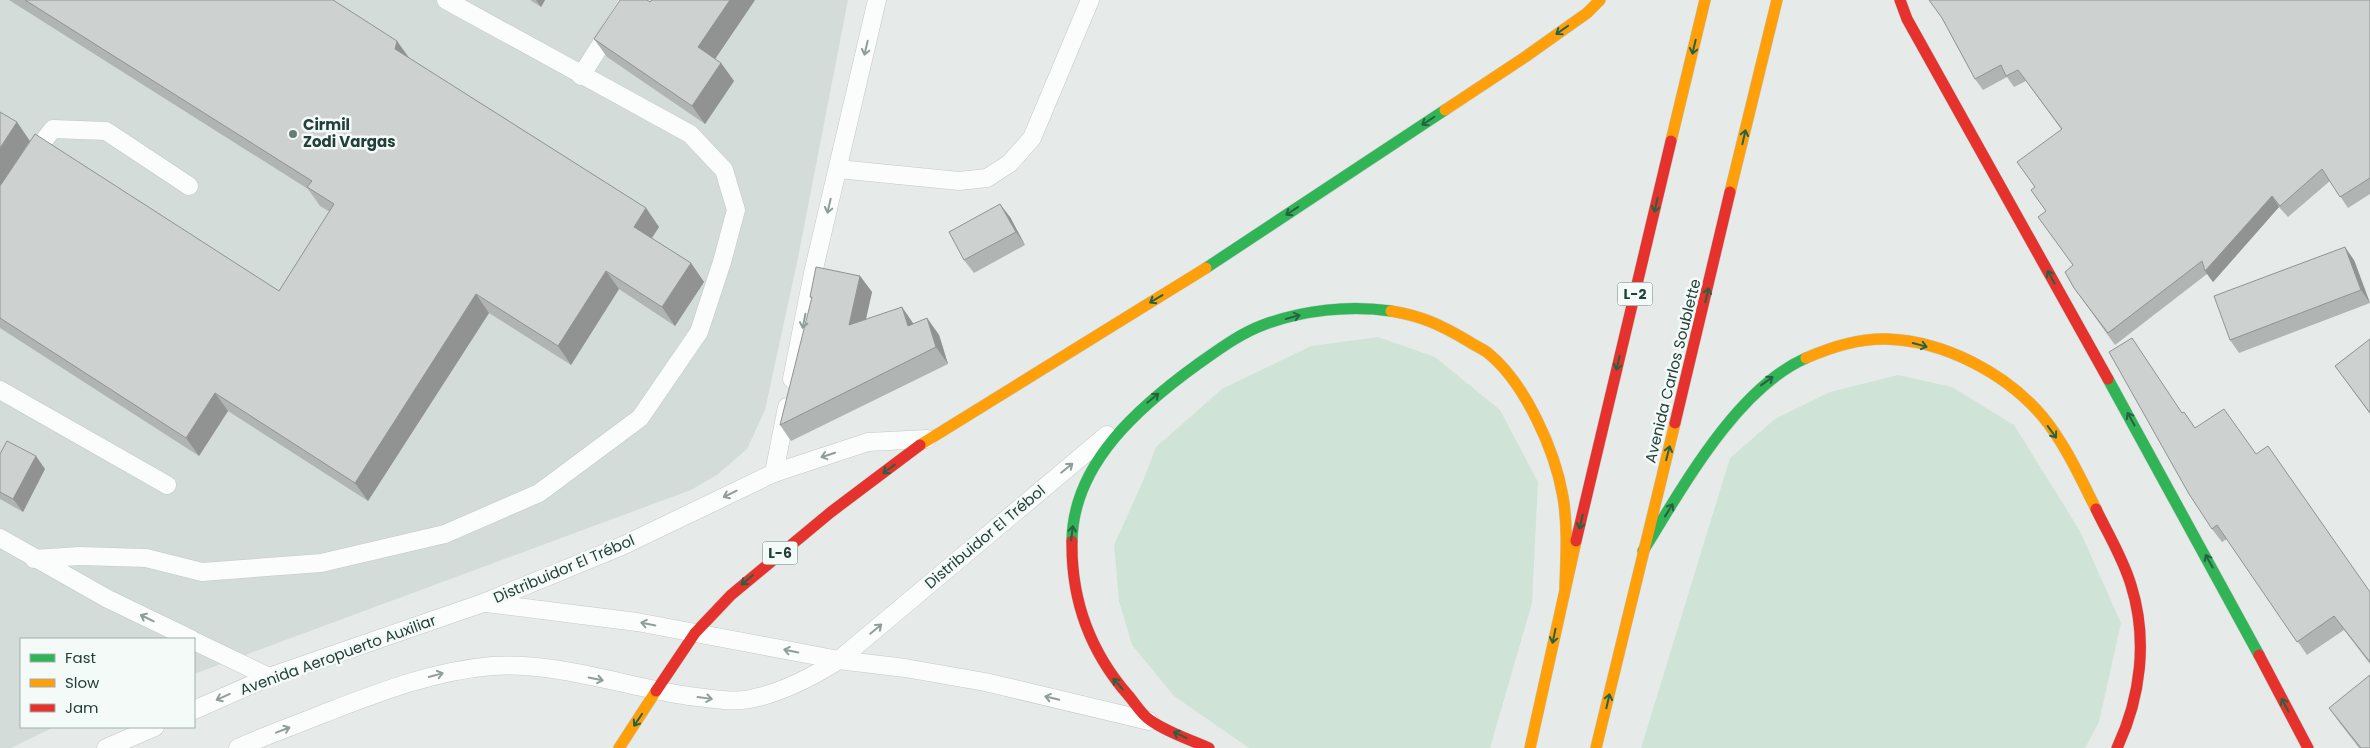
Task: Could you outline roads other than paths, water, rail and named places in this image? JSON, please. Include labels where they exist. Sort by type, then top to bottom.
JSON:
[{"type":"main road","points":[[927,439],[1196,274],[1525,57],[1587,13],[1600,0]]},
{"type":"main road","name":"L-2","points":[[1530,748],[1565,588],[1705,0]]},
{"type":"main road","name":"Avenida Carlos Soublette","points":[[1596,748],[1777,0]]},
{"type":"main road","points":[[1900,0],[1907,19],[2138,432],[2308,748]]},
{"type":"main road","points":[[1209,748],[1150,721],[1106,670],[1093,646],[1080,611],[1069,556],[1072,527],[1082,491],[1099,457],[1133,415],[1173,382],[1215,352],[1262,326],[1301,314],[1345,308],[1387,310],[1425,318],[1457,334],[1491,356],[1513,382],[1532,414],[1548,446],[1560,482],[1567,528],[1565,588]]},
{"type":"main road","points":[[1643,551],[1682,489],[1739,407],[1761,385],[1788,366],[1818,353],[1851,344],[1886,339],[1916,343],[1978,364],[2006,382],[2033,406],[2057,439],[2082,478],[2121,558],[2134,593],[2142,630],[2136,690],[2125,732],[2117,748]]},
{"type":"main road","name":"L-6","points":[[619,748],[696,633],[730,595],[766,564],[927,439]]},
{"type":"lane","points":[[34,559],[80,556],[146,558],[202,572],[321,563],[445,534],[539,493],[640,418],[699,332],[722,262],[736,210],[724,170],[690,134],[581,76],[446,0]]},
{"type":"lane","points":[[581,76],[629,0]]},
{"type":"lane","points":[[774,473],[813,273],[877,0]]},
{"type":"lane","points":[[838,169],[959,181],[987,178],[1010,163],[1032,138],[1090,0]]},
{"type":"lane","points":[[20,174],[35,151],[53,129],[106,130],[189,186]]},
{"type":"lane","points":[[0,390],[167,485]]},
{"type":"lane","name":"Distribuidor El Trébol","points":[[656,691],[714,699],[749,699],[814,676],[839,660],[1035,494],[1133,415]]},
{"type":"lane","name":"Distribuidor El Trébol","points":[[483,603],[622,546],[774,473],[868,442],[927,439]]},
{"type":"lane","points":[[0,538],[34,559],[108,599],[188,638]]},
{"type":"lane","name":"Distribuidor El Trébol","points":[[483,603],[637,622],[839,660],[905,668],[984,682],[1150,721]]},
{"type":"lane","name":"Avenida Aeropuerto Auxiliar","points":[[195,710],[269,677],[483,603]]},
{"type":"lane","points":[[195,641],[269,677]]},
{"type":"lane","points":[[238,748],[395,686],[446,672],[493,666],[546,669],[656,691]]},
{"type":"lane","points":[[106,748],[153,728]]},
{"type":"place","name":"Cirmil Zodi Vargas","points":[[293,134]]}]
